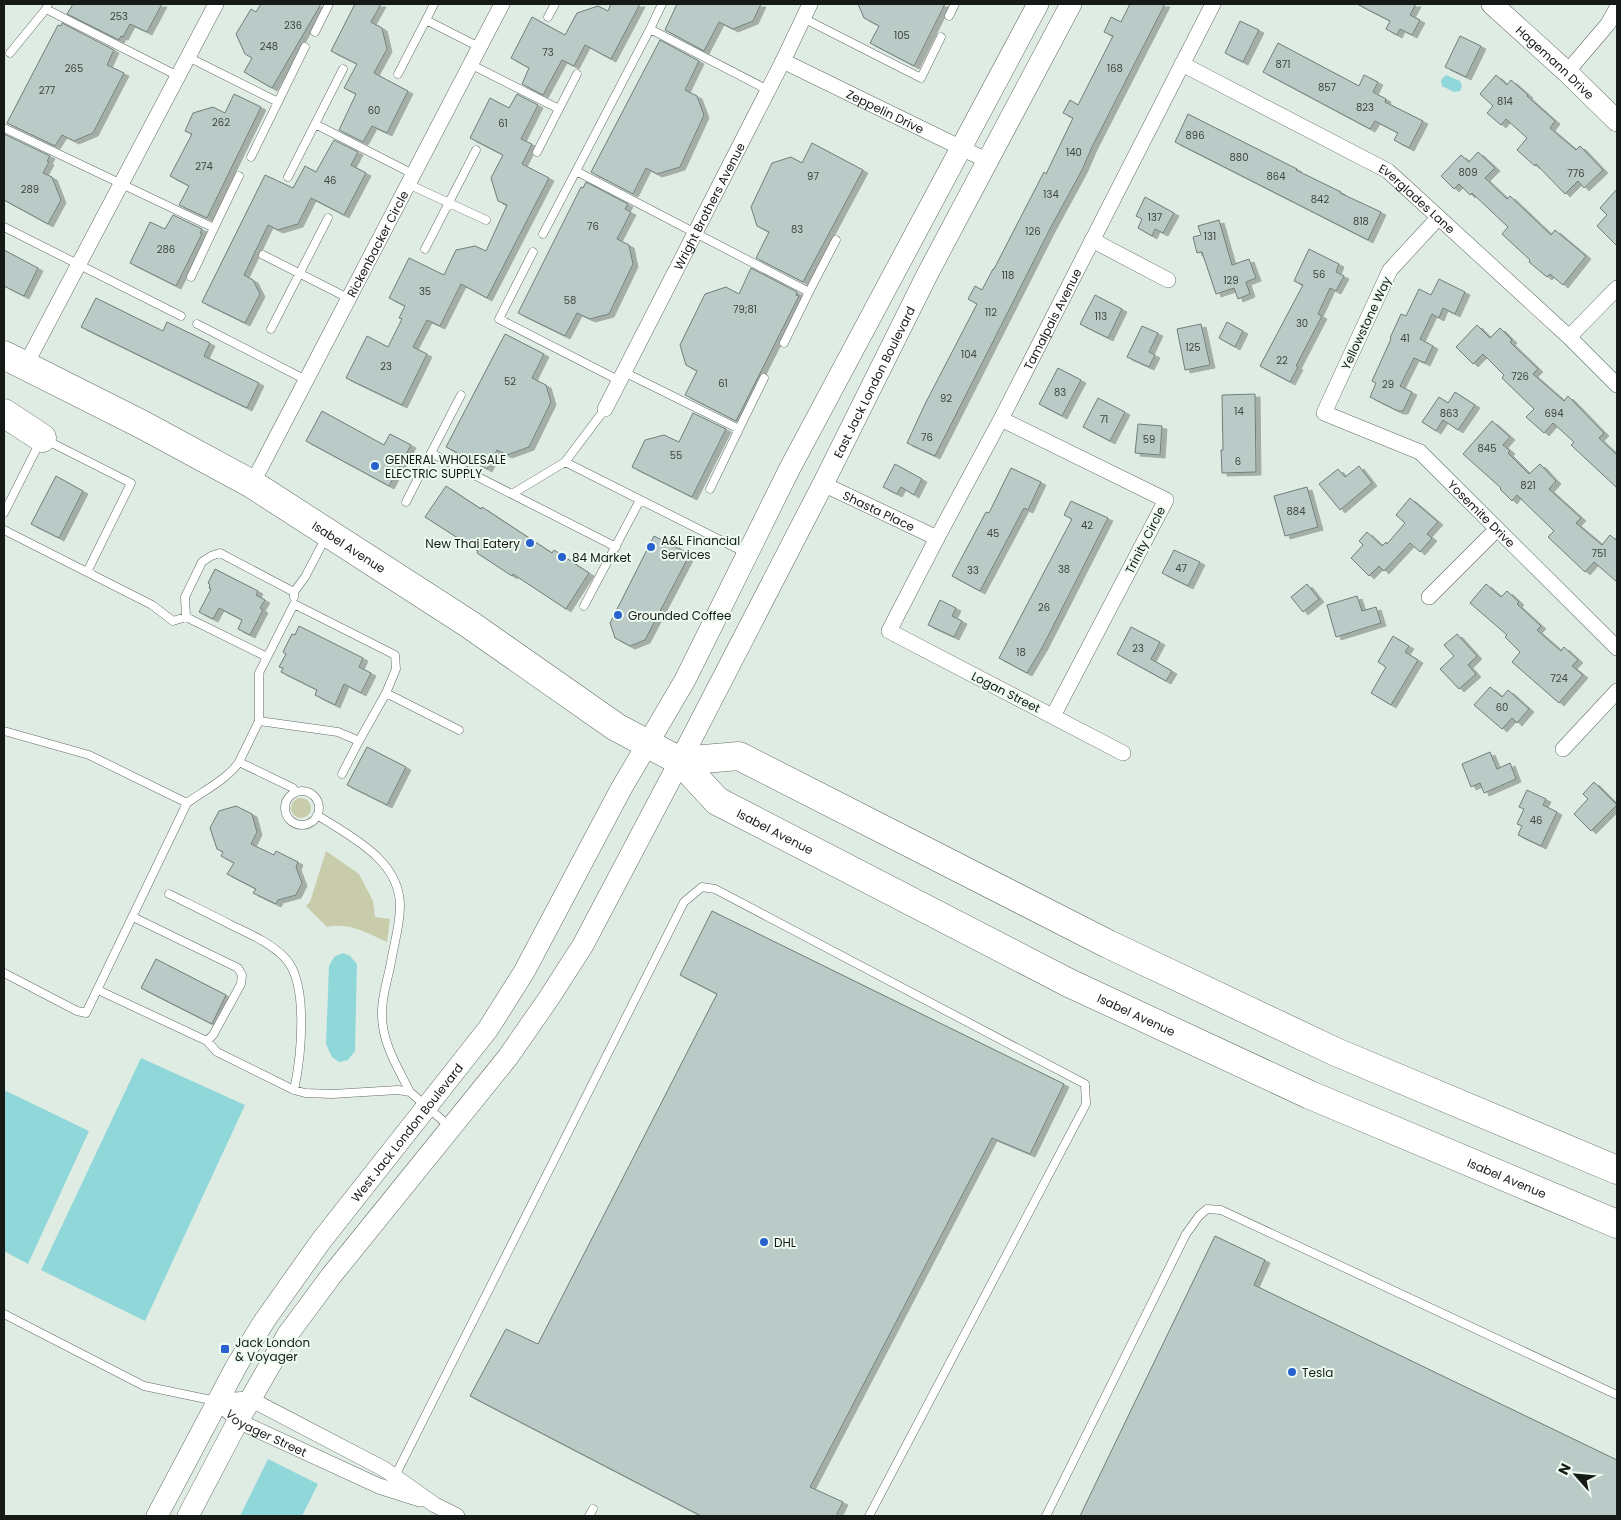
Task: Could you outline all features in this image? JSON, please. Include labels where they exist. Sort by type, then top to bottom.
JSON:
[{"type":"highway","name":"Isabel Avenue","points":[[14,360],[143,425],[252,484],[485,634],[616,727],[680,761],[717,801],[1069,983],[1310,1095],[1617,1224]]},
{"type":"highway","points":[[4,413],[42,438]]},
{"type":"highway","points":[[680,761],[739,756],[1108,944],[1319,1044],[1617,1170]]},
{"type":"main road","points":[[648,744],[685,680],[790,468],[1038,4]]},
{"type":"main road","name":"East Jack London Boulevard","points":[[680,761],[928,273],[1071,4]]},
{"type":"main road","name":"Hagemann Drive","points":[[1492,4],[1567,72],[1617,121]]},
{"type":"main road","name":"West Jack London Boulevard","points":[[157,1516],[237,1365],[265,1320],[322,1240],[488,1029],[524,972],[621,789],[648,744]]},
{"type":"main road","points":[[188,1516],[250,1399],[288,1334],[331,1276],[508,1057],[549,998],[583,945],[680,761]]},
{"type":"street","points":[[14,360],[80,264],[216,4]]},
{"type":"street","name":"Rickenbacker Circle","points":[[252,484],[502,4]]},
{"type":"street","name":"Wright Brothers Avenue","points":[[605,409],[810,4]]},
{"type":"street","name":"Tamalpais Avenue","points":[[889,631],[1001,420],[1213,4]]},
{"type":"street","points":[[1567,72],[1608,24],[1617,8]]},
{"type":"street","name":"Zeppelin Drive","points":[[782,61],[988,161]]},
{"type":"street","name":"Everglades Lane","points":[[1182,64],[1388,171],[1569,337],[1617,385]]},
{"type":"street","name":"Yellowstone Way","points":[[1324,413],[1390,270],[1438,218]]},
{"type":"street","points":[[1092,240],[1168,280]]},
{"type":"street","points":[[1569,337],[1617,288]]},
{"type":"street","name":"Yosemite Drive","points":[[1324,413],[1420,452],[1617,648]]},
{"type":"street","name":"Trinity Circle","points":[[1001,420],[1166,500],[1053,716]]},
{"type":"street","name":"Shasta Place","points":[[822,484],[937,538]]},
{"type":"street","points":[[1429,597],[1497,529]]},
{"type":"street","name":"Logan Street","points":[[889,631],[1123,753]]},
{"type":"street","points":[[1563,749],[1617,691]]},
{"type":"street","name":"Voyager Street","points":[[218,1401],[250,1399],[384,1469],[435,1505]]},
{"type":"street","name":"Voyager Street","points":[[218,1401],[238,1421],[379,1486],[435,1505],[458,1516]]},
{"type":"lane","points":[[315,32],[329,4]]},
{"type":"lane","points":[[398,74],[434,4]]},
{"type":"lane","points":[[548,17],[555,4]]},
{"type":"lane","points":[[543,234],[662,4]]},
{"type":"lane","points":[[949,16],[955,4]]},
{"type":"lane","points":[[10,53],[47,6],[178,76]]},
{"type":"lane","points":[[803,18],[921,78],[941,38]]},
{"type":"lane","points":[[426,20],[479,47]]},
{"type":"lane","points":[[650,29],[768,90]]},
{"type":"lane","points":[[250,157],[305,47]]},
{"type":"lane","points":[[188,57],[278,102]]},
{"type":"lane","points":[[470,64],[559,109]]},
{"type":"lane","points":[[288,177],[343,69]]},
{"type":"lane","points":[[537,152],[577,74]]},
{"type":"lane","points":[[315,124],[449,203],[486,220]]},
{"type":"lane","points":[[4,128],[214,228]]},
{"type":"lane","points":[[425,249],[476,150]]},
{"type":"lane","points":[[576,171],[809,292]]},
{"type":"lane","points":[[191,277],[239,176]]},
{"type":"lane","points":[[272,330],[328,218]]},
{"type":"lane","points":[[4,226],[181,316]]},
{"type":"lane","points":[[784,343],[836,240]]},
{"type":"lane","points":[[533,252],[499,319],[739,429]]},
{"type":"lane","points":[[263,256],[348,298]]},
{"type":"lane","points":[[197,324],[306,380]]},
{"type":"lane","points":[[710,489],[764,378]]},
{"type":"lane","points":[[406,502],[461,395]]},
{"type":"lane","points":[[512,494],[565,462],[605,409]]},
{"type":"lane","points":[[4,513],[42,438],[131,483],[87,572]]},
{"type":"lane","points":[[431,453],[616,547]]},
{"type":"lane","points":[[565,462],[748,554]]},
{"type":"lane","points":[[584,606],[640,500]]},
{"type":"lane","points":[[4,530],[152,605],[173,621],[186,617],[267,657]]},
{"type":"lane","points":[[4,973],[77,1011],[86,1013],[187,803],[237,766],[259,720],[259,673],[294,604],[294,592],[305,577],[328,533]]},
{"type":"lane","points":[[186,617],[185,597],[202,562],[211,556],[220,554],[294,592]]},
{"type":"lane","points":[[294,604],[396,656],[396,669],[386,693],[342,774]]},
{"type":"lane","points":[[386,693],[459,730]]},
{"type":"lane","points":[[259,720],[338,732],[359,741]]},
{"type":"lane","points":[[4,731],[89,755],[187,803]]},
{"type":"lane","points":[[239,762],[293,788],[295,793]]},
{"type":"lane","points":[[304,791],[314,796],[319,806],[317,815],[308,824],[292,822],[286,814],[285,808],[288,798],[295,793],[304,791]]},
{"type":"lane","points":[[317,815],[368,848],[390,872],[398,889],[400,906],[381,1013],[383,1028],[388,1047],[410,1092],[451,1128]]},
{"type":"lane","points":[[394,1476],[684,902],[702,886],[715,889],[1085,1084],[1086,1104],[869,1516]]},
{"type":"lane","points":[[168,894],[264,942],[286,960],[297,980],[302,1027],[299,1068],[294,1090]]},
{"type":"lane","points":[[133,917],[238,968],[242,975],[241,984],[213,1036],[207,1041]]},
{"type":"lane","points":[[98,990],[207,1041],[217,1052],[294,1090],[305,1093],[332,1094],[398,1090],[410,1092]]},
{"type":"lane","points":[[1046,1516],[1186,1234],[1199,1216],[1207,1209],[1221,1210],[1617,1395]]},
{"type":"lane","points":[[4,1314],[144,1386],[218,1401]]},
{"type":"green space","points":[[301,798],[308,801],[311,808],[308,815],[301,818],[294,815],[291,808],[294,801]]},
{"type":"green space","points":[[326,851],[359,874],[373,901],[375,917],[390,919],[387,942],[351,927],[327,927],[306,906],[310,902]]},
{"type":"water","points":[[1446,75],[1460,81],[1462,86],[1460,91],[1454,92],[1442,86],[1441,80]]},
{"type":"water","points":[[343,953],[350,956],[357,964],[355,1051],[348,1060],[339,1062],[332,1057],[326,1044],[329,966],[334,957]]},
{"type":"water","points":[[141,1058],[245,1105],[145,1321],[41,1270]]},
{"type":"water","points":[[4,1090],[89,1131],[28,1264],[4,1251]]},
{"type":"water","points":[[268,1459],[318,1484],[302,1516],[240,1516]]},
{"type":"building","points":[[73,4],[162,4],[147,32],[130,24],[123,37],[121,36],[119,40],[67,14]]},
{"type":"building","points":[[261,4],[321,4],[272,88],[244,72],[252,58],[245,54],[236,34],[251,9],[256,12]]},
{"type":"building","points":[[355,4],[381,4],[371,22],[382,28],[387,49],[374,73],[408,91],[387,133],[372,126],[363,142],[339,130],[356,94],[344,88],[357,64],[331,51]]},
{"type":"building","points":[[611,4],[640,4],[611,59],[585,45],[574,66],[562,60],[543,95],[522,84],[529,68],[511,58],[532,17],[565,35],[577,13],[598,6],[608,11]]},
{"type":"building","points":[[677,4],[761,4],[753,21],[733,29],[719,22],[704,51],[665,30]]},
{"type":"building","points":[[858,4],[945,4],[914,66],[870,43],[879,26],[864,18]]},
{"type":"building","points":[[1130,4],[1165,4],[935,456],[907,443],[977,304],[968,299],[975,286],[982,290],[994,269],[1044,172],[1046,174],[1073,118],[1063,113],[1070,100],[1078,105],[1113,36],[1104,32],[1111,17],[1121,22]]},
{"type":"building","points":[[1357,4],[1416,4],[1410,15],[1420,20],[1412,35],[1400,29],[1397,35],[1386,29],[1390,21]]},
{"type":"building","points":[[1240,21],[1259,30],[1243,62],[1225,53]]},
{"type":"building","points":[[62,23],[114,50],[107,65],[124,73],[93,133],[74,141],[62,135],[55,146],[7,123],[58,25],[61,26]]},
{"type":"building","points":[[1460,36],[1481,46],[1466,77],[1445,67]]},
{"type":"building","points":[[660,40],[699,61],[685,90],[697,96],[704,115],[680,167],[657,174],[646,168],[633,194],[591,172]]},
{"type":"building","points":[[1278,43],[1359,86],[1364,75],[1378,82],[1373,92],[1386,99],[1385,102],[1423,121],[1409,148],[1394,140],[1398,133],[1375,121],[1370,129],[1263,72]]},
{"type":"building","points":[[1496,75],[1507,85],[1511,80],[1528,95],[1555,121],[1550,128],[1576,150],[1580,146],[1603,170],[1584,188],[1578,181],[1565,194],[1536,164],[1535,166],[1517,150],[1527,138],[1506,119],[1501,125],[1487,113],[1493,106],[1480,94]]},
{"type":"building","points":[[234,94],[261,107],[207,218],[179,205],[189,186],[170,176],[192,134],[185,131],[193,113],[213,107],[225,113]]},
{"type":"building","points":[[517,94],[538,105],[521,139],[532,144],[522,164],[549,178],[487,298],[461,284],[440,326],[427,320],[413,347],[427,354],[402,405],[346,378],[367,336],[388,347],[402,319],[399,318],[405,306],[389,298],[409,258],[444,275],[456,250],[475,246],[486,251],[507,205],[498,201],[491,178],[503,155],[470,138],[490,98],[509,108]]},
{"type":"building","points":[[1188,114],[1340,193],[1381,212],[1368,240],[1175,142]]},
{"type":"building","points":[[4,134],[50,156],[43,173],[52,177],[61,200],[48,224],[4,200]]},
{"type":"building","points":[[334,140],[358,152],[351,165],[366,173],[344,215],[311,198],[298,224],[278,230],[268,225],[244,275],[253,280],[260,294],[245,323],[202,302],[265,175],[293,188],[305,166],[316,172]]},
{"type":"building","points":[[812,143],[863,170],[803,282],[756,258],[769,232],[757,226],[751,207],[772,163],[791,157],[802,163]]},
{"type":"building","points":[[1478,152],[1495,168],[1485,178],[1507,199],[1510,196],[1551,235],[1555,230],[1586,256],[1563,285],[1550,274],[1547,277],[1529,262],[1530,260],[1502,234],[1508,227],[1472,193],[1470,195],[1459,184],[1454,189],[1441,176],[1461,155],[1469,162]]},
{"type":"building","points":[[586,182],[628,204],[625,209],[631,212],[617,239],[629,245],[633,264],[609,314],[590,319],[577,313],[565,336],[518,313],[581,187],[583,188]]},
{"type":"building","points":[[1617,189],[1617,246],[1597,226],[1607,215],[1600,208]]},
{"type":"building","points":[[1145,197],[1174,213],[1163,233],[1155,229],[1152,236],[1138,228],[1142,219],[1136,216]]},
{"type":"building","points":[[173,215],[202,229],[200,233],[202,234],[176,286],[130,263],[150,222],[165,229]]},
{"type":"building","points":[[1219,220],[1232,265],[1249,259],[1256,278],[1246,282],[1250,294],[1238,299],[1234,288],[1216,294],[1202,252],[1197,253],[1193,237],[1201,235],[1198,226]]},
{"type":"building","points":[[1309,249],[1339,264],[1336,272],[1344,276],[1336,291],[1330,288],[1318,314],[1322,316],[1296,366],[1298,367],[1290,382],[1260,366],[1303,285],[1294,281]]},
{"type":"building","points":[[4,250],[38,268],[24,296],[4,286]]},
{"type":"building","points":[[751,268],[797,292],[796,295],[799,296],[736,421],[685,395],[697,371],[686,365],[680,345],[705,294],[726,287],[739,294]]},
{"type":"building","points":[[1439,279],[1465,292],[1455,314],[1443,308],[1439,318],[1432,314],[1420,339],[1433,346],[1425,363],[1414,358],[1400,386],[1412,392],[1403,411],[1398,411],[1370,397],[1376,383],[1372,381],[1401,314],[1406,316],[1419,289],[1431,295]]},
{"type":"building","points":[[1095,295],[1122,309],[1108,338],[1080,324]]},
{"type":"building","points":[[96,298],[163,331],[167,322],[210,343],[204,356],[259,383],[247,408],[81,327]]},
{"type":"building","points":[[1227,322],[1243,331],[1235,347],[1219,338]]},
{"type":"building","points":[[1201,324],[1210,365],[1185,370],[1177,329]]},
{"type":"building","points":[[1477,325],[1490,338],[1500,328],[1512,340],[1510,342],[1538,369],[1533,374],[1564,401],[1568,396],[1604,433],[1599,438],[1617,455],[1617,488],[1571,445],[1574,442],[1553,423],[1544,433],[1526,417],[1534,409],[1502,378],[1504,375],[1483,354],[1473,364],[1456,347]]},
{"type":"building","points":[[1142,326],[1158,333],[1149,352],[1155,355],[1149,367],[1127,357]]},
{"type":"building","points":[[505,334],[544,354],[532,378],[546,385],[551,402],[529,447],[507,455],[497,450],[487,469],[446,447]]},
{"type":"building","points":[[1058,368],[1081,380],[1062,416],[1039,404]]},
{"type":"building","points":[[1455,392],[1475,405],[1458,430],[1443,420],[1436,431],[1422,422],[1439,397],[1448,403]]},
{"type":"building","points":[[1255,394],[1256,472],[1222,473],[1222,395]]},
{"type":"building","points":[[1098,398],[1125,412],[1110,441],[1083,427]]},
{"type":"building","name":"GENERAL WHOLESALE ELECTRIC SUPPLY","points":[[322,411],[384,445],[390,434],[411,445],[389,486],[306,441]]},
{"type":"building","points":[[693,413],[726,429],[692,497],[632,467],[645,440],[664,435],[679,442]]},
{"type":"building","points":[[1492,421],[1510,437],[1503,445],[1510,451],[1508,453],[1529,474],[1540,464],[1556,481],[1549,489],[1581,518],[1576,523],[1602,545],[1610,535],[1617,541],[1617,582],[1594,562],[1585,572],[1548,537],[1554,531],[1517,495],[1512,501],[1501,488],[1463,454]]},
{"type":"building","points":[[1138,424],[1162,426],[1160,455],[1135,453]]},
{"type":"building","points":[[895,464],[922,479],[914,495],[901,487],[897,494],[883,487]]},
{"type":"building","points":[[1359,466],[1372,483],[1340,510],[1319,484],[1338,469],[1345,477]]},
{"type":"building","points":[[1011,468],[1041,482],[1028,510],[1024,508],[980,591],[952,576],[986,512],[989,513]]},
{"type":"building","points":[[56,476],[83,491],[59,538],[31,524]]},
{"type":"building","points":[[446,486],[552,553],[554,550],[589,573],[566,609],[513,574],[512,576],[477,553],[478,551],[425,517]]},
{"type":"building","points":[[1307,487],[1318,527],[1285,536],[1274,496]]},
{"type":"building","points":[[1410,498],[1438,522],[1427,534],[1432,538],[1420,552],[1410,543],[1384,571],[1379,566],[1369,576],[1351,558],[1363,545],[1359,541],[1367,532],[1382,546],[1386,542],[1387,544],[1405,523],[1396,515]]},
{"type":"building","points":[[1071,501],[1108,518],[1043,646],[1027,673],[999,658],[1072,519],[1064,515]]},
{"type":"building","points":[[654,536],[690,554],[645,640],[630,646],[615,638],[610,623]]},
{"type":"building","points":[[1174,550],[1200,562],[1188,586],[1162,573]]},
{"type":"building","points":[[215,569],[258,591],[256,595],[265,600],[260,608],[263,610],[250,635],[238,629],[242,620],[219,608],[213,619],[199,612],[211,589],[208,583]]},
{"type":"building","points":[[1307,584],[1319,599],[1303,612],[1291,597]]},
{"type":"building","points":[[1486,584],[1501,597],[1507,591],[1519,602],[1517,604],[1541,626],[1537,630],[1561,651],[1564,647],[1578,660],[1572,666],[1583,675],[1559,703],[1512,662],[1520,652],[1505,637],[1507,635],[1470,603]]},
{"type":"building","points":[[1357,596],[1362,611],[1376,607],[1381,623],[1336,637],[1327,605]]},
{"type":"building","points":[[940,600],[956,608],[952,616],[962,621],[954,637],[928,625]]},
{"type":"building","points":[[299,626],[363,658],[359,667],[371,673],[361,693],[344,684],[335,705],[315,695],[317,690],[281,672],[283,668],[279,667],[286,654],[283,652],[292,634],[295,635]]},
{"type":"building","points":[[1131,627],[1160,642],[1151,659],[1172,671],[1166,681],[1117,654]]},
{"type":"building","points":[[1457,634],[1477,656],[1468,665],[1476,674],[1459,689],[1440,669],[1454,656],[1444,645]]},
{"type":"building","points":[[1393,636],[1409,646],[1405,652],[1418,660],[1391,705],[1371,693],[1386,667],[1378,662]]},
{"type":"building","points":[[1490,687],[1502,697],[1508,690],[1529,709],[1517,723],[1512,718],[1502,729],[1474,705]]},
{"type":"building","points":[[367,747],[406,767],[387,805],[347,785]]},
{"type":"building","points":[[1490,752],[1497,769],[1510,763],[1516,779],[1484,793],[1480,783],[1471,787],[1462,764]]},
{"type":"building","points":[[1594,782],[1617,805],[1591,831],[1574,814],[1588,799],[1583,794]]},
{"type":"building","points":[[1527,790],[1546,799],[1543,805],[1557,812],[1541,846],[1518,835],[1522,826],[1517,824],[1524,809],[1519,807]]},
{"type":"building","points":[[236,806],[252,814],[257,832],[251,844],[274,855],[276,851],[298,862],[296,867],[302,883],[296,895],[278,900],[276,904],[253,893],[256,889],[227,874],[234,863],[221,856],[223,852],[217,849],[210,828],[219,811]]},
{"type":"building","name":"DHL","points":[[712,911],[1064,1084],[1030,1154],[992,1138],[810,1487],[843,1502],[836,1516],[701,1516],[470,1396],[506,1329],[538,1344],[717,994],[680,975]]},
{"type":"building","points":[[156,959],[226,995],[212,1024],[141,988]]},
{"type":"building","name":"Tesla","points":[[1215,1236],[1265,1260],[1254,1285],[1617,1460],[1617,1516],[1080,1516]]},
{"type":"place","name":"GENERAL WHOLESALE ELECTRIC SUPPLY","points":[[375,466]]},
{"type":"place","name":"New Thai Eatery","points":[[530,543]]},
{"type":"place","name":"A&L Financial Services","points":[[651,547]]},
{"type":"place","name":"84 Market","points":[[562,557]]},
{"type":"place","name":"Grounded Coffee","points":[[618,615]]},
{"type":"place","name":"DHL","points":[[764,1242]]},
{"type":"place","name":"Jack London & Voyager","points":[[225,1349]]},
{"type":"place","name":"Tesla","points":[[1292,1372]]}]
